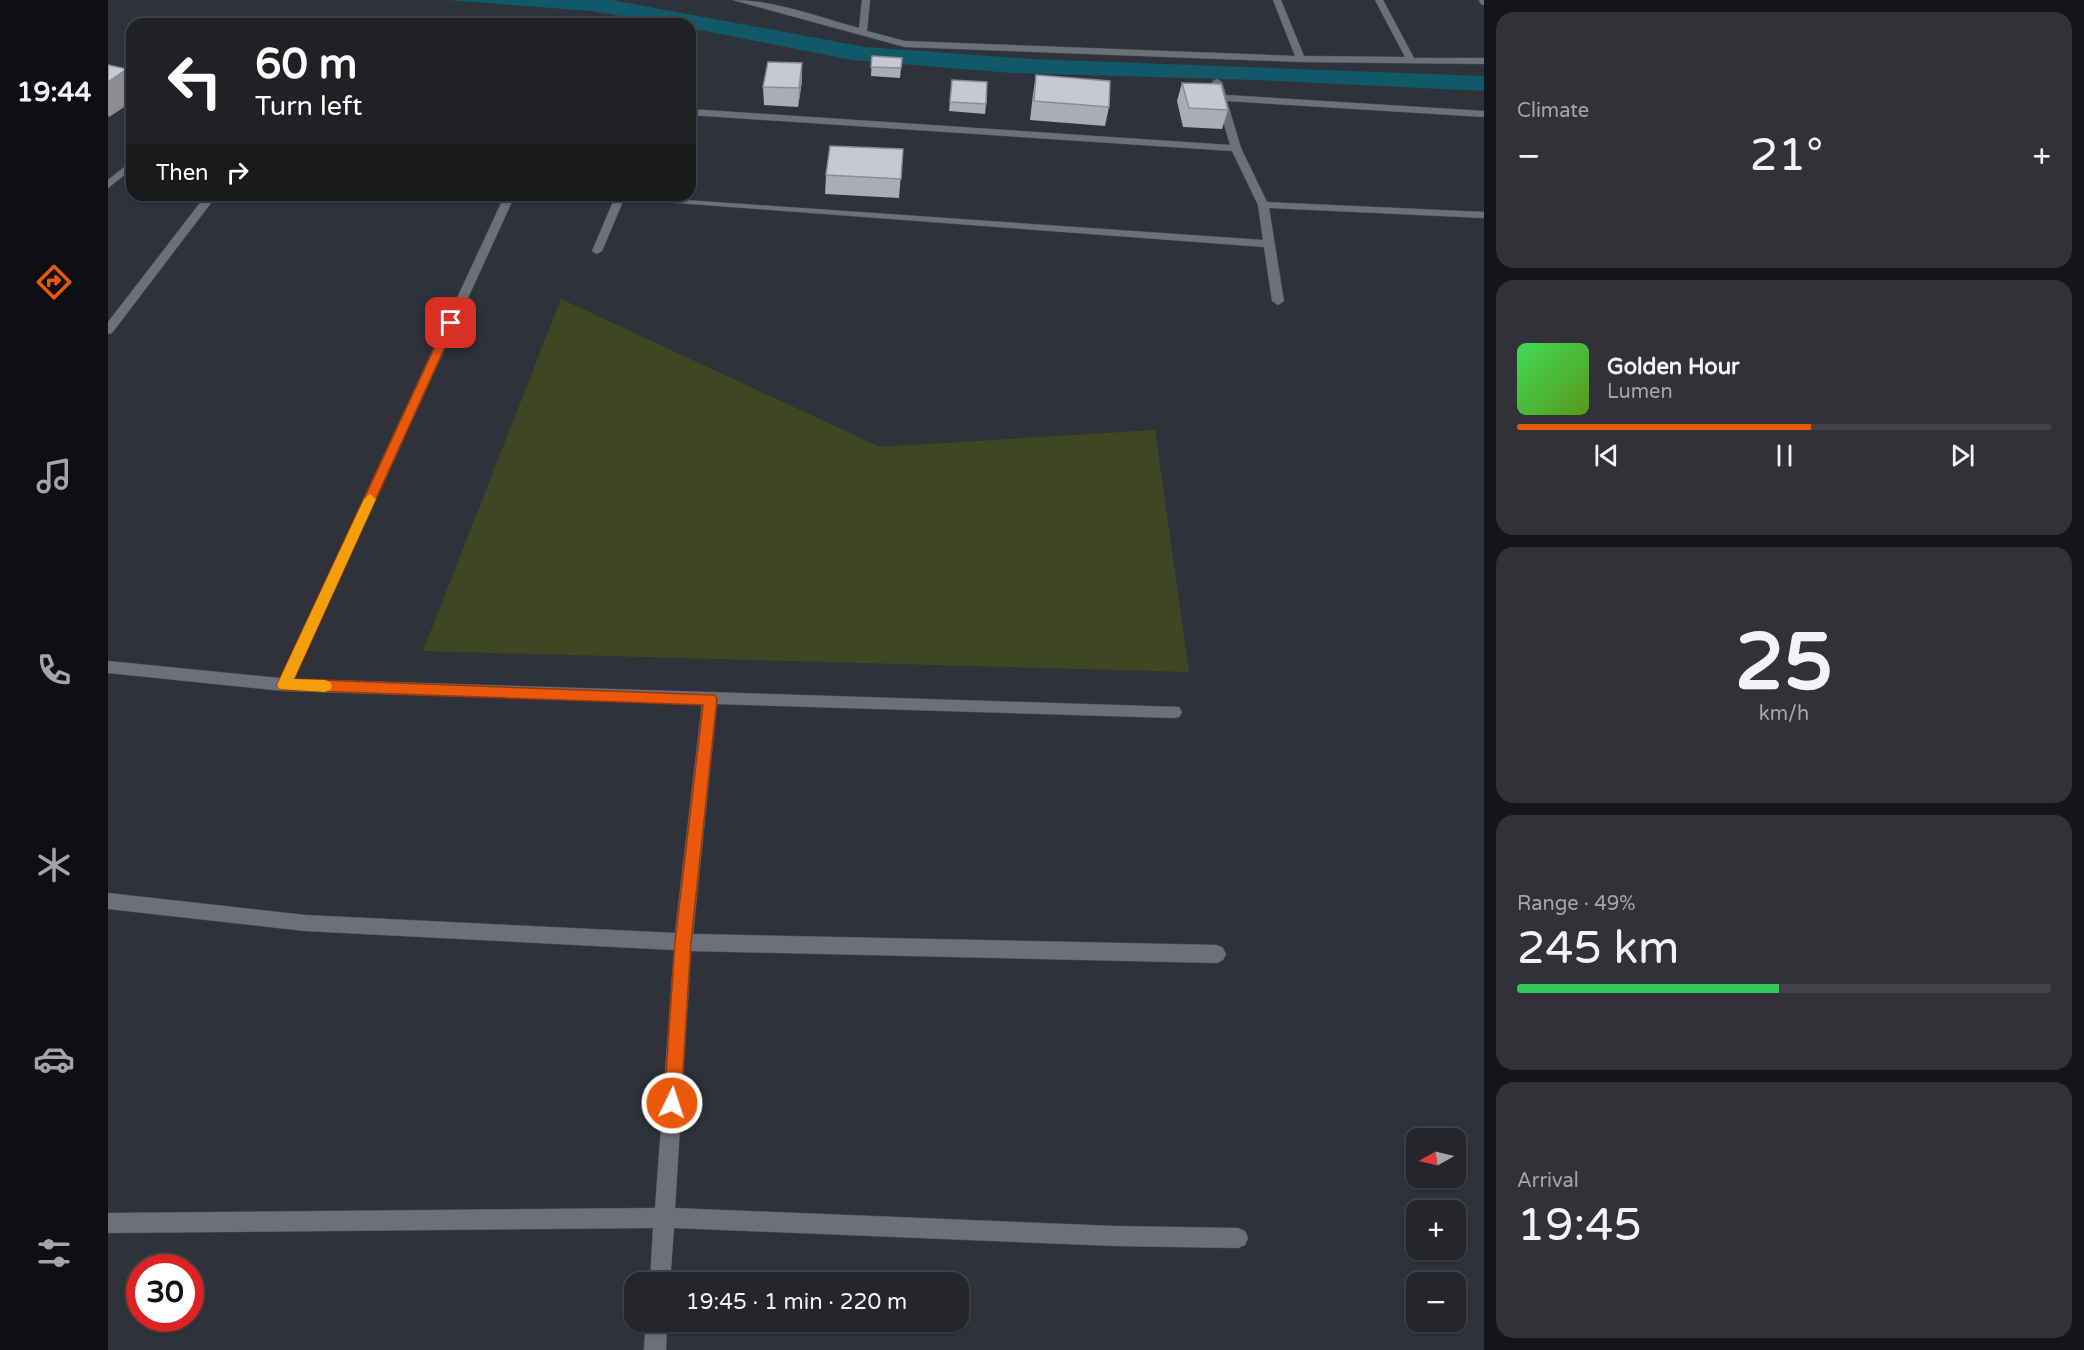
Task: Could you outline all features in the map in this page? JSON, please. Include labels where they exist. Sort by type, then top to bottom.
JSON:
[{"type":"street","points":[[737,0],[787,11],[905,44],[1301,59],[1484,62]]},
{"type":"street","points":[[787,11],[789,0]]},
{"type":"street","points":[[863,31],[866,0]]},
{"type":"street","points":[[1277,0],[1301,59]]},
{"type":"street","points":[[1379,0],[1411,60]]},
{"type":"street","points":[[1217,82],[1236,148],[1263,205],[1278,301]]},
{"type":"street","points":[[1222,98],[1484,114]]},
{"type":"street","points":[[696,112],[1236,148]]},
{"type":"street","points":[[108,185],[126,169]]},
{"type":"street","points":[[108,330],[207,201]]},
{"type":"street","points":[[284,685],[507,201]]},
{"type":"street","points":[[597,251],[618,201]]},
{"type":"street","points":[[696,201],[1269,244]]},
{"type":"street","points":[[1263,205],[1484,215]]},
{"type":"street","points":[[108,667],[284,685],[1174,712]]},
{"type":"street","points":[[661,1272],[683,942],[710,699]]},
{"type":"street","points":[[108,901],[305,923],[683,942],[1217,954]]},
{"type":"street","points":[[108,1223],[664,1218],[1116,1236],[1238,1238]]},
{"type":"street","points":[[655,1350],[656,1332]]},
{"type":"green space","points":[[561,299],[880,447],[1155,430],[1189,672],[423,651]]},
{"type":"water","points":[[447,0],[612,0],[865,47],[1033,59],[1484,76],[1484,91],[1256,80],[1012,73],[852,60],[696,29],[696,18],[632,18],[592,11]]},
{"type":"building","points":[[872,56],[902,58],[901,68],[871,67]]},
{"type":"building","points":[[768,62],[802,63],[799,88],[763,87]]},
{"type":"building","points":[[108,65],[126,69],[126,70],[108,82]]},
{"type":"building","points":[[1036,75],[1110,81],[1109,107],[1034,101]]},
{"type":"building","points":[[952,80],[987,82],[986,104],[950,102]]},
{"type":"building","points":[[1182,83],[1221,84],[1228,110],[1189,108]]},
{"type":"building","points":[[830,146],[903,149],[901,179],[826,175]]},
{"type":"slow traffic","points":[[325,686],[284,685],[370,499]]},
{"type":"route","points":[[451,323],[284,685],[710,699],[683,942],[672,1103]]}]
